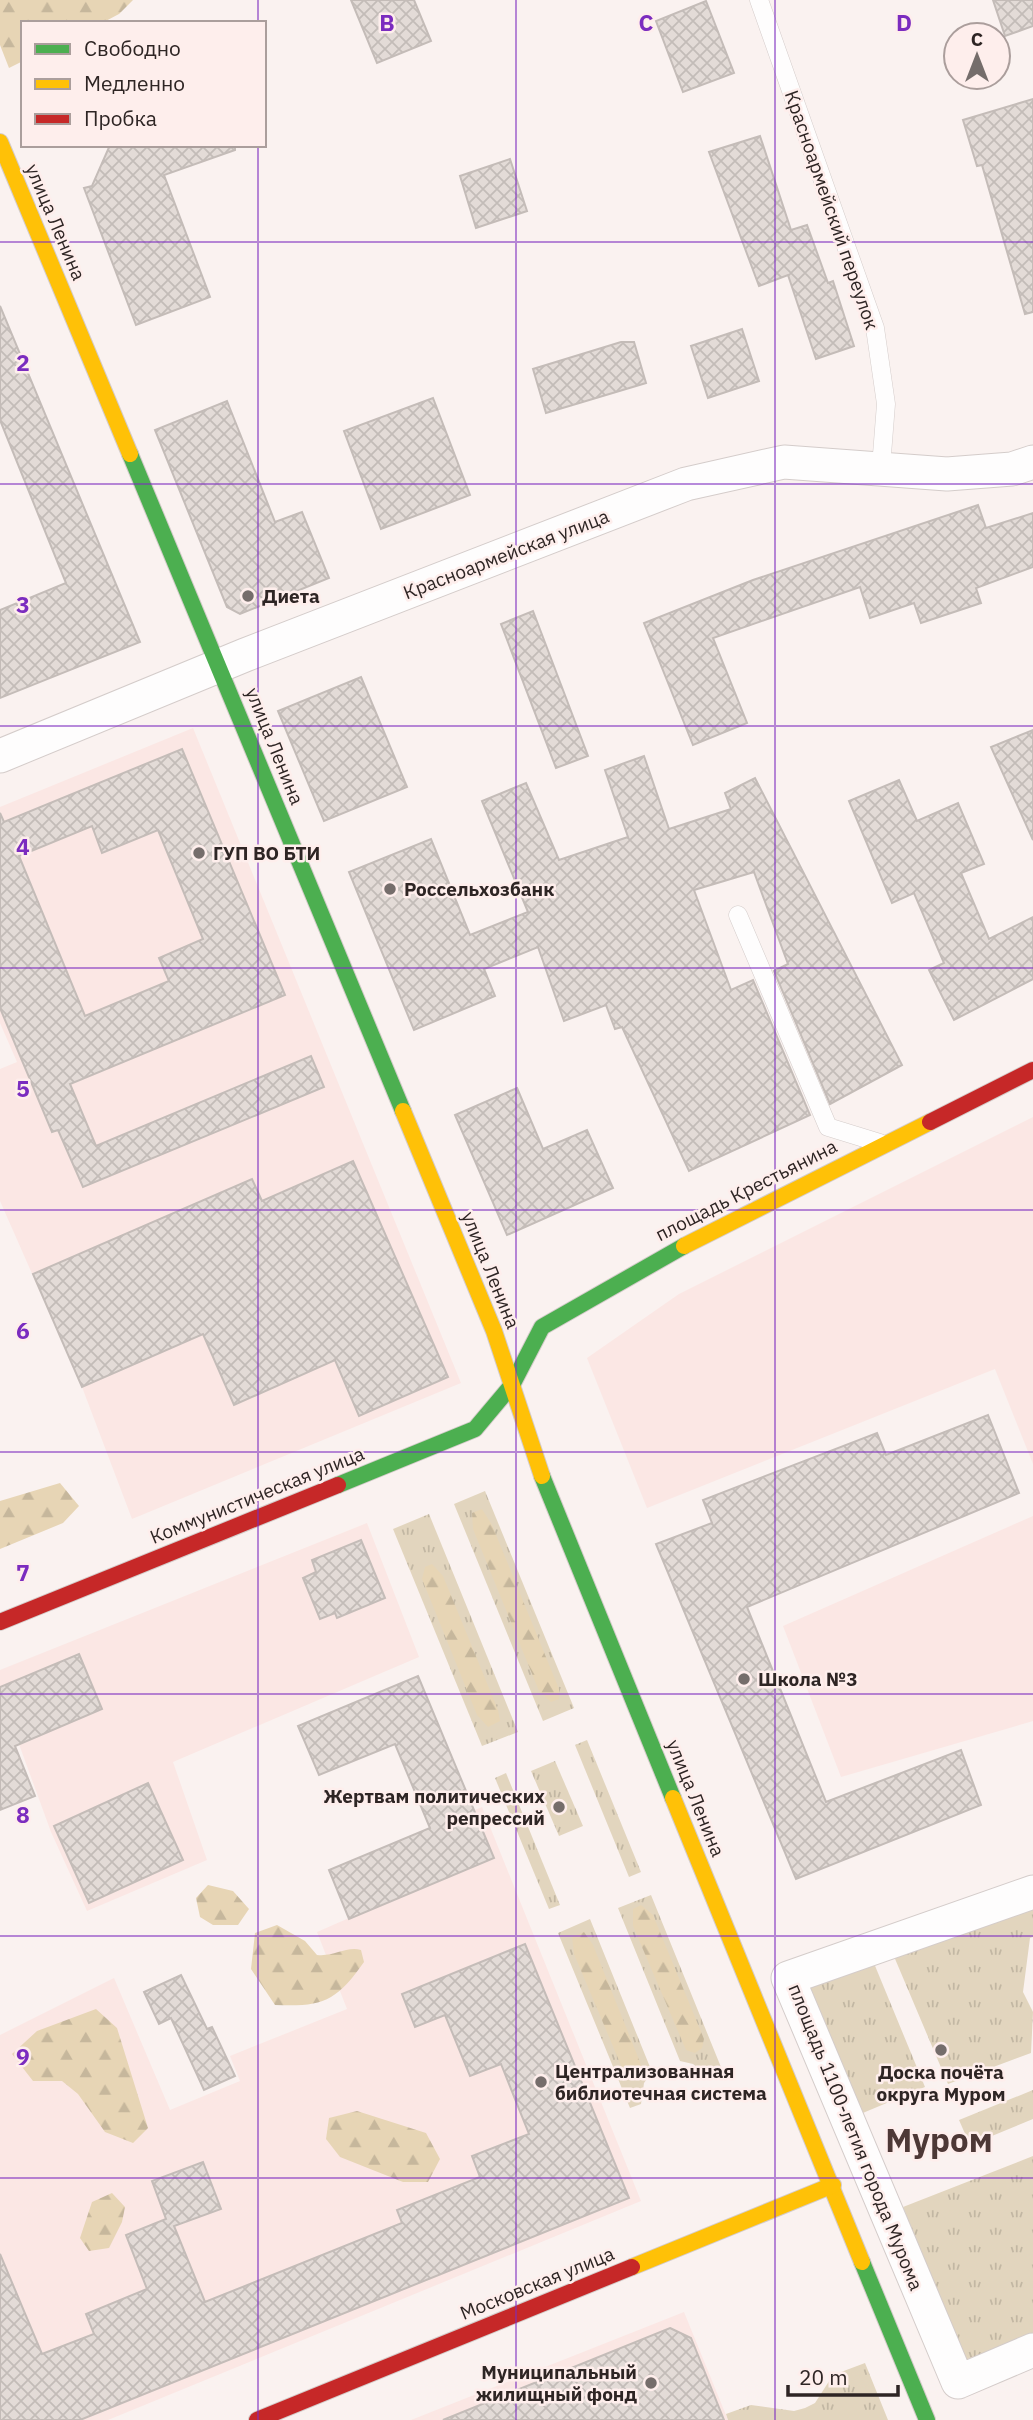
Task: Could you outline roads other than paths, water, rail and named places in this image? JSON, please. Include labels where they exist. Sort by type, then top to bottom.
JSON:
[{"type":"street","name":"улица Ленина","points":[[0,142],[489,1318],[534,1456],[833,2185],[926,2420]]},
{"type":"street","name":"Красноармейская улица","points":[[0,756],[219,666],[686,484],[783,462],[881,467],[947,474],[1012,469],[1033,462]]},
{"type":"street","name":"площадь Крестьянина","points":[[512,1385],[542,1326],[654,1261],[1033,1070]]},
{"type":"street","name":"Коммунистическая улица","points":[[0,1622],[475,1430],[512,1385]]},
{"type":"street","name":"площадь 1100-летия города Мурома","points":[[1033,1892],[788,1978],[958,2382],[973,2373],[1033,2350]]},
{"type":"street","name":"Московская улица","points":[[257,2420],[833,2185]]},
{"type":"street","points":[[973,2373],[1033,2364]]},
{"type":"lane","name":"Красноармейский переулок","points":[[759,0],[875,328],[886,404],[881,467]]},
{"type":"lane","points":[[738,915],[828,1127],[884,1144]]},
{"type":"place","name":"Диета","points":[[248,596]]},
{"type":"place","name":"ГУП ВО БТИ","points":[[199,853]]},
{"type":"place","name":"Россельхозбанк","points":[[390,889]]},
{"type":"place","name":"Школа №3","points":[[744,1679]]},
{"type":"place","name":"Жертвам политических репрессий","points":[[559,1807]]},
{"type":"place","name":"Доска почёта округа Муром","points":[[941,2050]]},
{"type":"place","name":"Централизованная библиотечная система","points":[[541,2082]]},
{"type":"place","name":"Муниципальный жилищный фонд","points":[[651,2383]]},
{"type":"district","name":"Муром","points":[[939,2139]]}]
